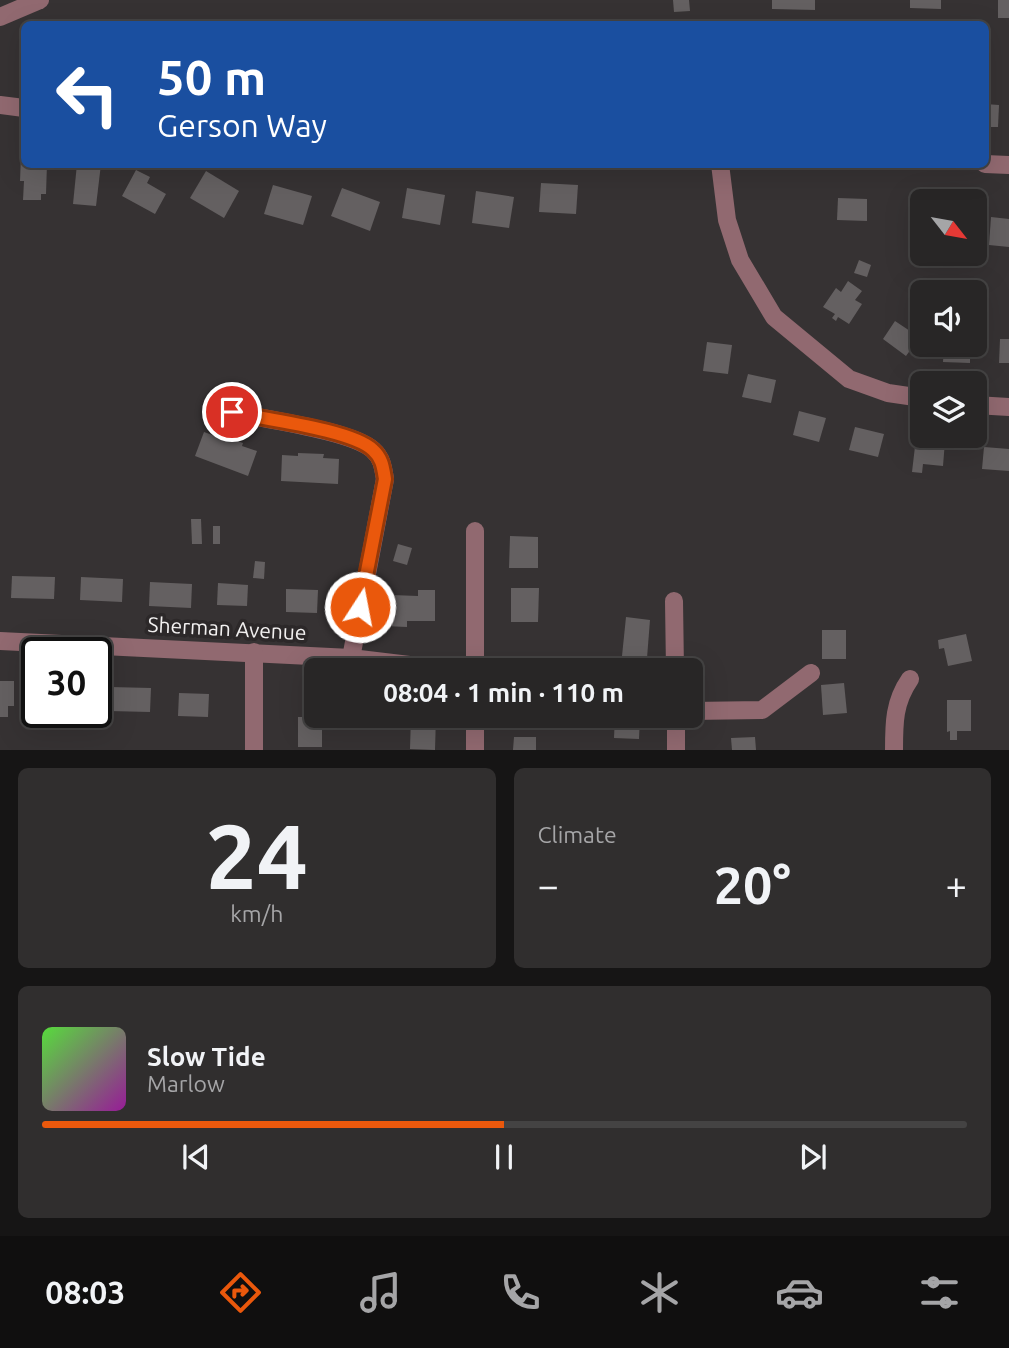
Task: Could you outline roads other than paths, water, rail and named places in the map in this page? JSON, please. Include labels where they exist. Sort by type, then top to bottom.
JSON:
[{"type":"street","points":[[0,18],[40,0]]},
{"type":"street","points":[[0,105],[21,108]]},
{"type":"street","points":[[989,164],[1009,165]]},
{"type":"street","points":[[720,168],[727,220],[740,261],[774,317],[849,379],[888,393],[910,396]]},
{"type":"street","points":[[987,406],[1009,407]]},
{"type":"street","points":[[232,412],[338,435],[372,448],[382,461],[385,479],[351,658]]},
{"type":"street","points":[[475,531],[475,658]]},
{"type":"street","points":[[674,601],[675,658]]},
{"type":"street","name":"Sherman Avenue","points":[[0,641],[351,658]]},
{"type":"street","points":[[254,652],[254,750]]},
{"type":"street","points":[[703,711],[762,710],[811,673]]},
{"type":"street","points":[[894,750],[895,706],[910,679]]},
{"type":"street","points":[[475,728],[475,750]]},
{"type":"street","points":[[676,728],[676,750]]}]
